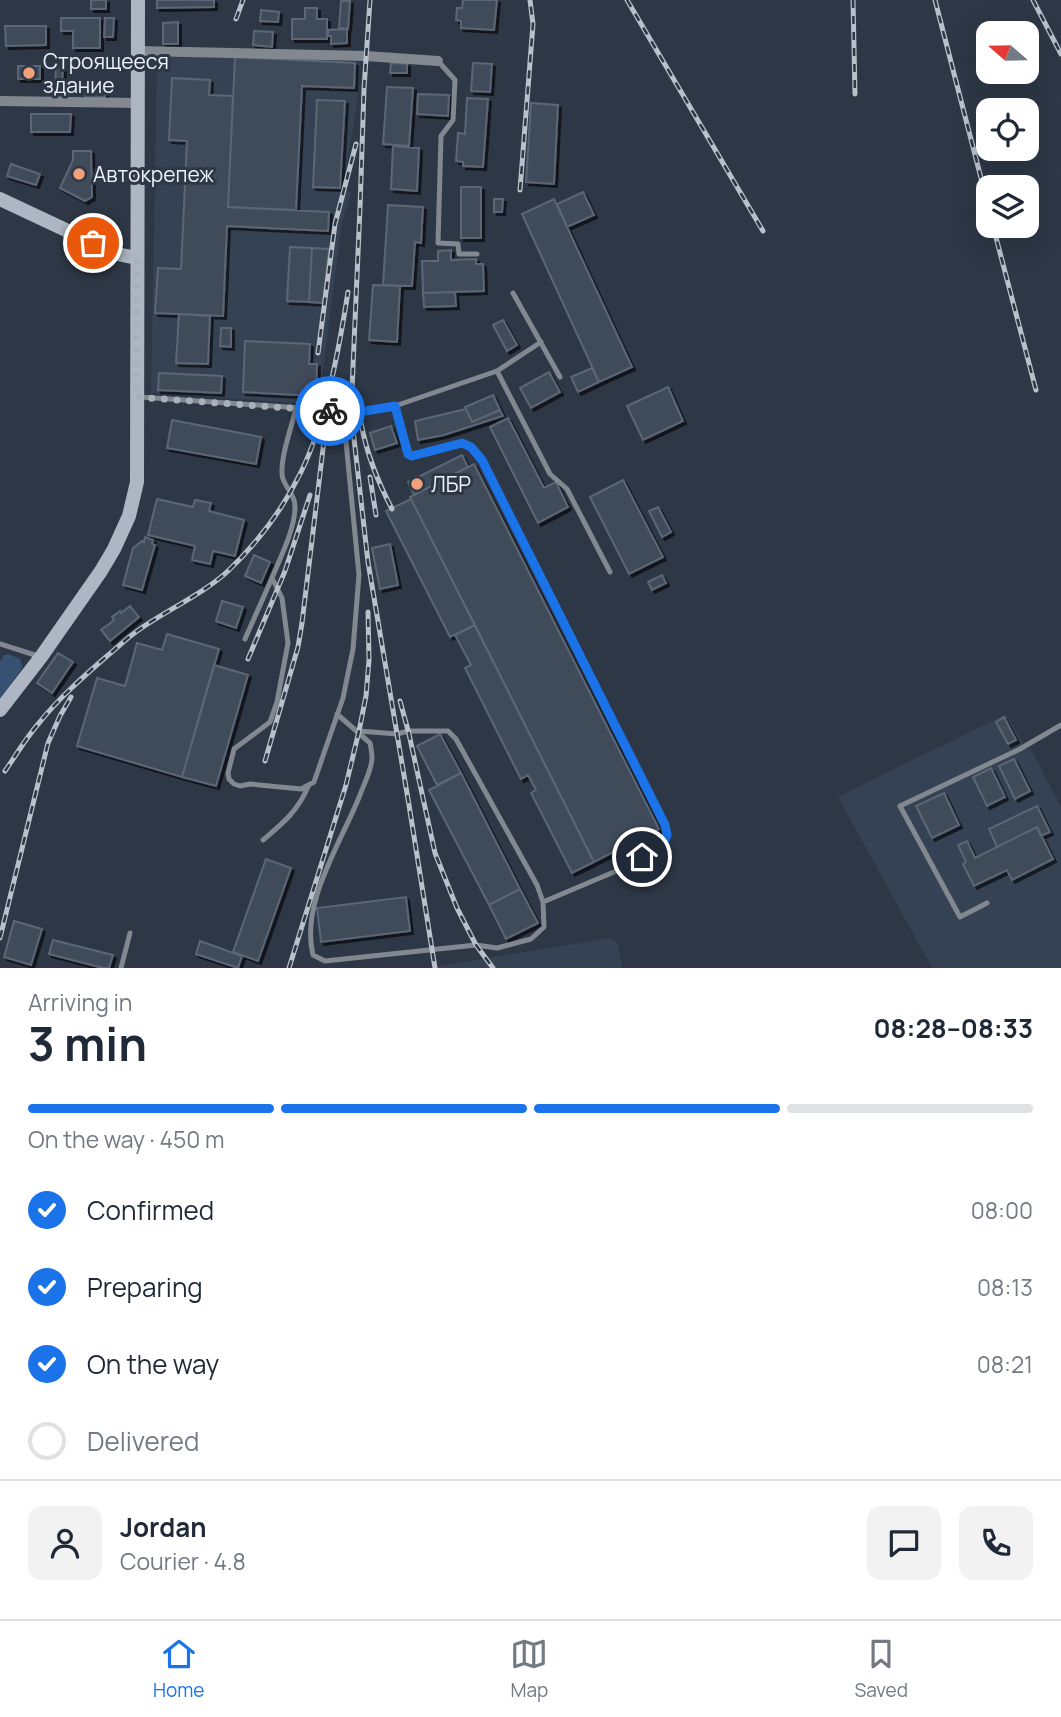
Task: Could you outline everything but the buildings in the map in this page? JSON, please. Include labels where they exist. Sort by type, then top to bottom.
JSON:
[{"type":"main road","points":[[0,710],[101,571],[129,516],[137,482],[138,0]]},
{"type":"main road","points":[[0,199],[117,254],[137,258]]},
{"type":"street","points":[[138,51],[366,55],[438,61]]},
{"type":"street","points":[[0,101],[138,103]]},
{"type":"lane","points":[[438,61],[455,80],[453,120],[441,136],[438,243],[458,244],[459,254],[477,254]]},
{"type":"lane","points":[[513,293],[560,377]]},
{"type":"lane","points":[[136,397],[359,412],[395,406],[497,370],[541,342]]},
{"type":"lane","points":[[497,370],[550,474],[567,489],[610,572]]},
{"type":"lane","points":[[395,406],[408,454],[412,456],[462,443],[471,447],[482,460],[665,825],[667,835],[663,845],[621,869],[543,902]]},
{"type":"lane","points":[[245,639],[272,578],[295,512],[295,499],[282,478],[282,461],[296,408]]},
{"type":"lane","points":[[272,578],[282,598],[288,643],[278,702],[270,722],[234,749],[228,773],[229,779],[240,786],[250,784],[302,789],[314,782],[343,698],[353,649],[359,575],[343,411]]},
{"type":"lane","points":[[1,647],[41,657]]},
{"type":"lane","points":[[337,714],[370,743],[372,759],[352,816],[332,855],[312,909],[309,928],[313,955],[326,961],[476,945],[497,948],[531,939],[538,933],[544,927],[543,902],[537,885],[456,738],[448,730],[408,731],[397,734],[359,732]]},
{"type":"lane","points":[[987,902],[960,917],[900,806],[1020,748],[1061,725]]},
{"type":"lane","points":[[263,840],[292,816],[309,786]]},
{"type":"lane","points":[[121,968],[130,933]]},
{"type":"shaded area","points":[[233,56],[360,62],[357,105],[343,188],[351,193],[342,223],[319,400],[312,404],[151,393],[157,58]]},
{"type":"shaded area","points":[[9,654],[20,659],[21,670],[0,698],[0,661],[4,655]]},
{"type":"shaded area","points":[[1006,714],[1026,749],[1030,747],[1061,807],[1061,968],[932,968],[838,797]]},
{"type":"shaded area","points":[[611,938],[618,943],[622,968],[427,968]]},
{"type":"railway","points":[[236,19],[243,0]]},
{"type":"railway","points":[[370,0],[351,412],[368,562],[435,968]]},
{"type":"railway","points":[[520,190],[533,24],[530,0]]},
{"type":"railway","points":[[627,0],[763,231]]},
{"type":"railway","points":[[853,0],[855,94]]},
{"type":"railway","points":[[935,0],[980,175]]},
{"type":"railway","points":[[1033,0],[1061,54]]},
{"type":"railway","points":[[318,353],[335,224],[356,144]]},
{"type":"railway","points":[[996,238],[1036,390]]},
{"type":"railway","points":[[5,771],[34,729],[80,680],[136,632],[219,578],[240,559],[269,524],[301,472],[318,430],[336,361],[348,292]]},
{"type":"railway","points":[[361,423],[373,467],[392,509]]},
{"type":"railway","points":[[265,761],[298,647],[326,424]]},
{"type":"railway","points":[[370,477],[376,515]]},
{"type":"railway","points":[[248,659],[285,571],[310,495]]},
{"type":"railway","points":[[289,968],[346,785],[359,731],[369,660],[368,612]]},
{"type":"railway","points":[[0,938],[48,743],[71,697]]},
{"type":"railway","points":[[400,701],[435,853],[457,908],[476,945],[493,968]]},
{"type":"way so far","points":[[93,243],[117,254],[137,258],[136,397],[330,411]]},
{"type":"place","name":"Строящееся здание","points":[[29,73]]},
{"type":"place","name":"Автокрепеж","points":[[79,174]]},
{"type":"place","name":"ЛБР","points":[[417,484]]},
{"type":"route","points":[[330,411],[359,412],[395,406],[408,454],[418,456],[462,443],[471,447],[482,460],[665,825],[667,835],[663,845],[642,857]]}]
